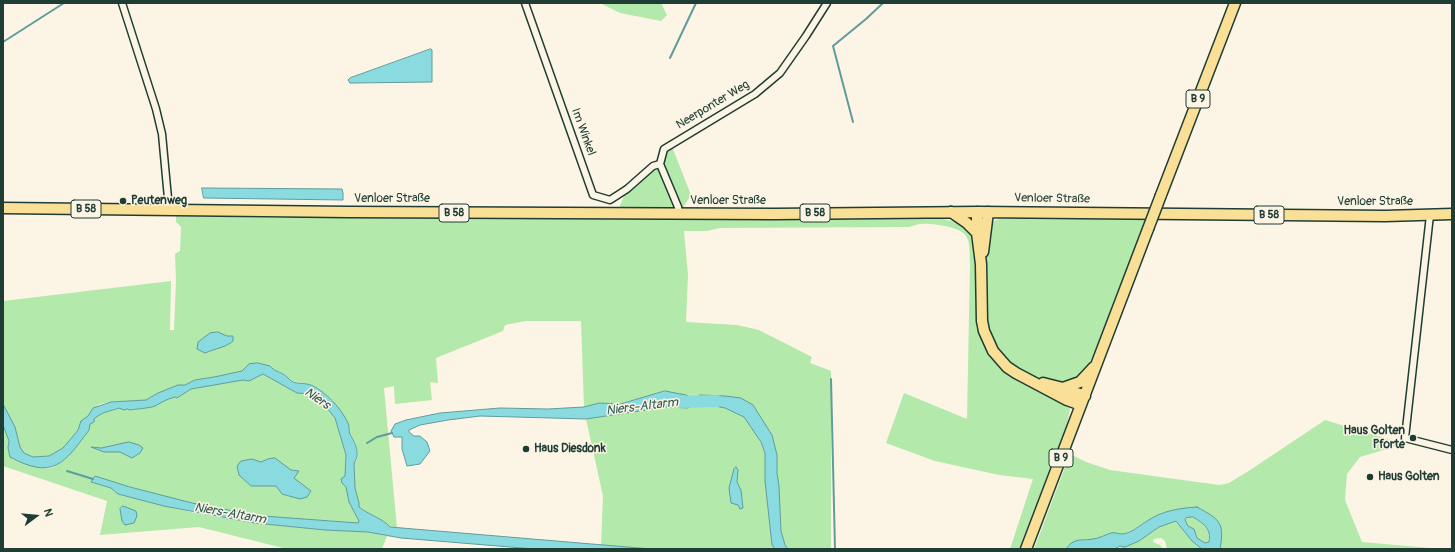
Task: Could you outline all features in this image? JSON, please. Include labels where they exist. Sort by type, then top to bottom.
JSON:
[{"type":"main road","name":"B 9","points":[[1026,549],[1235,3]]},
{"type":"main road","name":"Venloer Straße","points":[[3,208],[679,214],[951,212],[1287,215],[1452,214]]},
{"type":"main road","points":[[951,212],[967,223],[976,233]]},
{"type":"main road","points":[[977,212],[976,233],[981,264],[982,321],[988,341],[993,351],[1016,373],[1067,400],[1083,401]]},
{"type":"main road","points":[[981,264],[988,212]]},
{"type":"main road","points":[[1063,388],[1080,382],[1097,364]]},
{"type":"main road","points":[[1025,378],[1063,388],[1083,401]]},
{"type":"street","points":[[122,3],[156,109],[162,134],[169,209]]},
{"type":"street","name":"Im Winkel","points":[[525,3],[593,195],[610,200],[627,189],[653,166],[660,164]]},
{"type":"street","name":"Neerponter Weg","points":[[660,164],[664,148],[755,94],[780,73],[827,3]]},
{"type":"street","points":[[660,164],[679,214]]},
{"type":"street","points":[[1430,215],[1405,438],[1452,450]]},
{"type":"green space","points":[[600,3],[661,3],[667,15],[661,21],[620,13]]},
{"type":"green space","points":[[671,144],[691,195],[679,214],[617,213],[627,189],[660,164],[664,149]]},
{"type":"green space","points":[[363,212],[923,217],[947,220],[967,229],[974,244],[978,322],[984,344],[989,353],[1068,405],[1070,409],[1067,424],[1019,549],[1010,549],[1033,479],[999,475],[935,461],[886,443],[904,393],[967,419],[970,264],[968,239],[966,236],[958,230],[952,228],[926,224],[918,224],[909,227],[720,228],[707,231],[684,231],[688,275],[686,322],[737,325],[759,330],[812,357],[810,363],[831,371],[831,549],[788,549],[785,545],[781,531],[777,455],[753,405],[701,395],[701,403],[725,408],[744,417],[761,442],[765,453],[765,481],[772,545],[775,549],[651,549],[601,545],[603,496],[586,419],[666,407],[687,408],[665,391],[620,404],[599,403],[584,407],[581,321],[526,321],[505,325],[503,331],[436,358],[438,383],[430,382],[432,400],[395,404],[394,386],[384,388],[397,528],[359,507],[355,488],[354,463],[357,460],[358,454],[355,442],[333,401],[309,384],[292,381],[284,374],[273,369],[242,371],[195,380],[185,385],[178,385],[158,393],[146,400],[100,404],[93,408],[88,416],[81,421],[78,430],[63,448],[49,456],[33,457],[24,453],[20,447],[15,427],[3,404],[3,301],[171,281],[170,330],[174,330],[176,281],[175,254],[180,251],[181,227],[176,222],[176,216],[280,218]],"holes":[[[738,470],[737,482],[741,490],[743,508],[730,498],[730,492]]]},
{"type":"green space","points":[[1009,218],[1146,219],[1105,329],[1086,369],[1077,379],[1057,383],[1018,369],[998,350],[990,334],[986,317],[987,239],[989,229],[994,221]]},
{"type":"green space","points":[[263,374],[297,393],[311,394],[327,408],[335,418],[346,455],[346,487],[349,502],[359,521],[358,523],[263,516],[221,510],[136,489],[95,476],[91,482],[111,488],[118,494],[191,512],[255,523],[325,530],[368,532],[387,536],[382,549],[287,549],[199,527],[100,535],[107,501],[3,466],[3,425],[9,441],[8,448],[10,457],[30,465],[42,468],[51,468],[64,460],[82,439],[88,426],[94,418],[100,414],[119,408],[130,410],[147,408],[173,397],[177,398],[191,389],[243,380],[249,381]]},
{"type":"green space","points":[[1325,420],[1404,444],[1360,457],[1347,474],[1345,500],[1362,542],[1441,549],[1220,549],[1221,540],[1197,507],[1146,521],[1137,528],[1123,534],[1111,533],[1105,537],[1091,540],[1086,539],[1069,545],[1066,549],[1034,549],[1070,454],[1086,462],[1110,470],[1219,485],[1229,483],[1247,472]]},
{"type":"green space","points":[[1193,517],[1208,530],[1210,537],[1209,542],[1205,543],[1197,538],[1194,529],[1188,526],[1185,520]]},
{"type":"green space","points":[[1176,521],[1192,541],[1202,549],[1167,549],[1165,541],[1161,538],[1154,539],[1153,542],[1160,545],[1163,549],[1115,549],[1139,541],[1159,527]]},
{"type":"water","points":[[431,49],[432,82],[350,83],[348,80],[350,78]]},
{"type":"water","points":[[202,188],[342,189],[343,200],[204,198]]},
{"type":"water","points":[[218,332],[227,336],[233,336],[233,341],[205,353],[197,349],[198,342],[210,333]]},
{"type":"water","name":"Niers","points":[[258,363],[270,366],[293,382],[309,384],[317,388],[337,406],[348,423],[349,433],[354,441],[357,452],[354,463],[355,488],[359,507],[383,521],[390,527],[651,549],[534,549],[401,538],[368,532],[325,530],[255,523],[164,506],[118,494],[111,488],[91,482],[95,476],[130,487],[192,503],[263,516],[358,523],[359,521],[349,502],[346,487],[342,483],[341,479],[345,476],[346,455],[335,418],[327,408],[311,394],[297,393],[263,374],[249,381],[243,380],[191,389],[177,398],[175,397],[169,399],[153,407],[130,410],[119,408],[103,413],[94,419],[94,422],[90,424],[89,430],[64,460],[47,468],[25,464],[10,457],[8,448],[9,441],[3,425],[3,404],[15,427],[20,447],[24,453],[33,457],[49,456],[63,448],[78,430],[81,421],[88,416],[93,408],[111,402],[146,400],[158,393],[178,385],[185,385],[195,380],[242,371],[249,364]]},
{"type":"water","points":[[665,391],[686,395],[691,398],[692,405],[688,408],[666,407],[586,419],[480,416],[420,425],[409,430],[409,432],[414,436],[420,436],[427,442],[430,451],[420,464],[407,466],[402,449],[402,437],[394,437],[391,431],[395,424],[406,420],[440,413],[500,408],[548,409],[584,407],[599,403],[620,404]]},
{"type":"water","points":[[700,395],[741,398],[753,405],[772,435],[777,455],[781,531],[785,545],[788,549],[775,549],[772,545],[765,481],[765,453],[761,442],[744,417],[725,408],[701,403]]},
{"type":"water","points":[[129,442],[143,448],[140,453],[132,458],[120,452],[104,452],[91,447],[101,448]]},
{"type":"water","points":[[275,458],[291,470],[299,471],[294,478],[311,491],[307,497],[300,499],[282,494],[276,486],[251,486],[239,475],[237,466],[241,461],[252,459],[261,462]]},
{"type":"water","points":[[736,467],[738,470],[737,482],[741,490],[743,508],[740,509],[738,505],[731,503],[729,488],[734,469]]},
{"type":"water","points":[[123,506],[136,511],[137,516],[134,523],[125,525],[122,521],[120,509]]},
{"type":"water","points":[[1197,507],[1211,515],[1219,522],[1222,533],[1220,549],[1202,549],[1192,541],[1176,521],[1159,527],[1139,541],[1125,547],[1120,546],[1115,549],[1066,549],[1069,545],[1078,540],[1096,539],[1112,533],[1127,533],[1159,515],[1177,509]],"holes":[[[1193,517],[1203,524],[1208,530],[1210,537],[1209,542],[1205,543],[1197,538],[1194,529],[1188,526],[1185,520],[1186,518]]]},
{"type":"waterway","points":[[3,42],[64,3]]},
{"type":"waterway","points":[[670,58],[696,3]]},
{"type":"waterway","points":[[853,122],[833,46],[883,3]]},
{"type":"waterway","points":[[831,379],[835,549]]},
{"type":"waterway","name":"Niers-Altarm","points":[[676,402],[717,401]]},
{"type":"waterway","points":[[367,443],[377,437],[392,433]]},
{"type":"waterway","points":[[67,471],[93,479]]},
{"type":"place","name":"Peutenweg","points":[[123,201]]},
{"type":"place","name":"Haus Golten Pforte","points":[[1413,438]]},
{"type":"place","name":"Haus Diesdonk","points":[[526,449]]},
{"type":"place","name":"Haus Golten","points":[[1370,477]]}]
